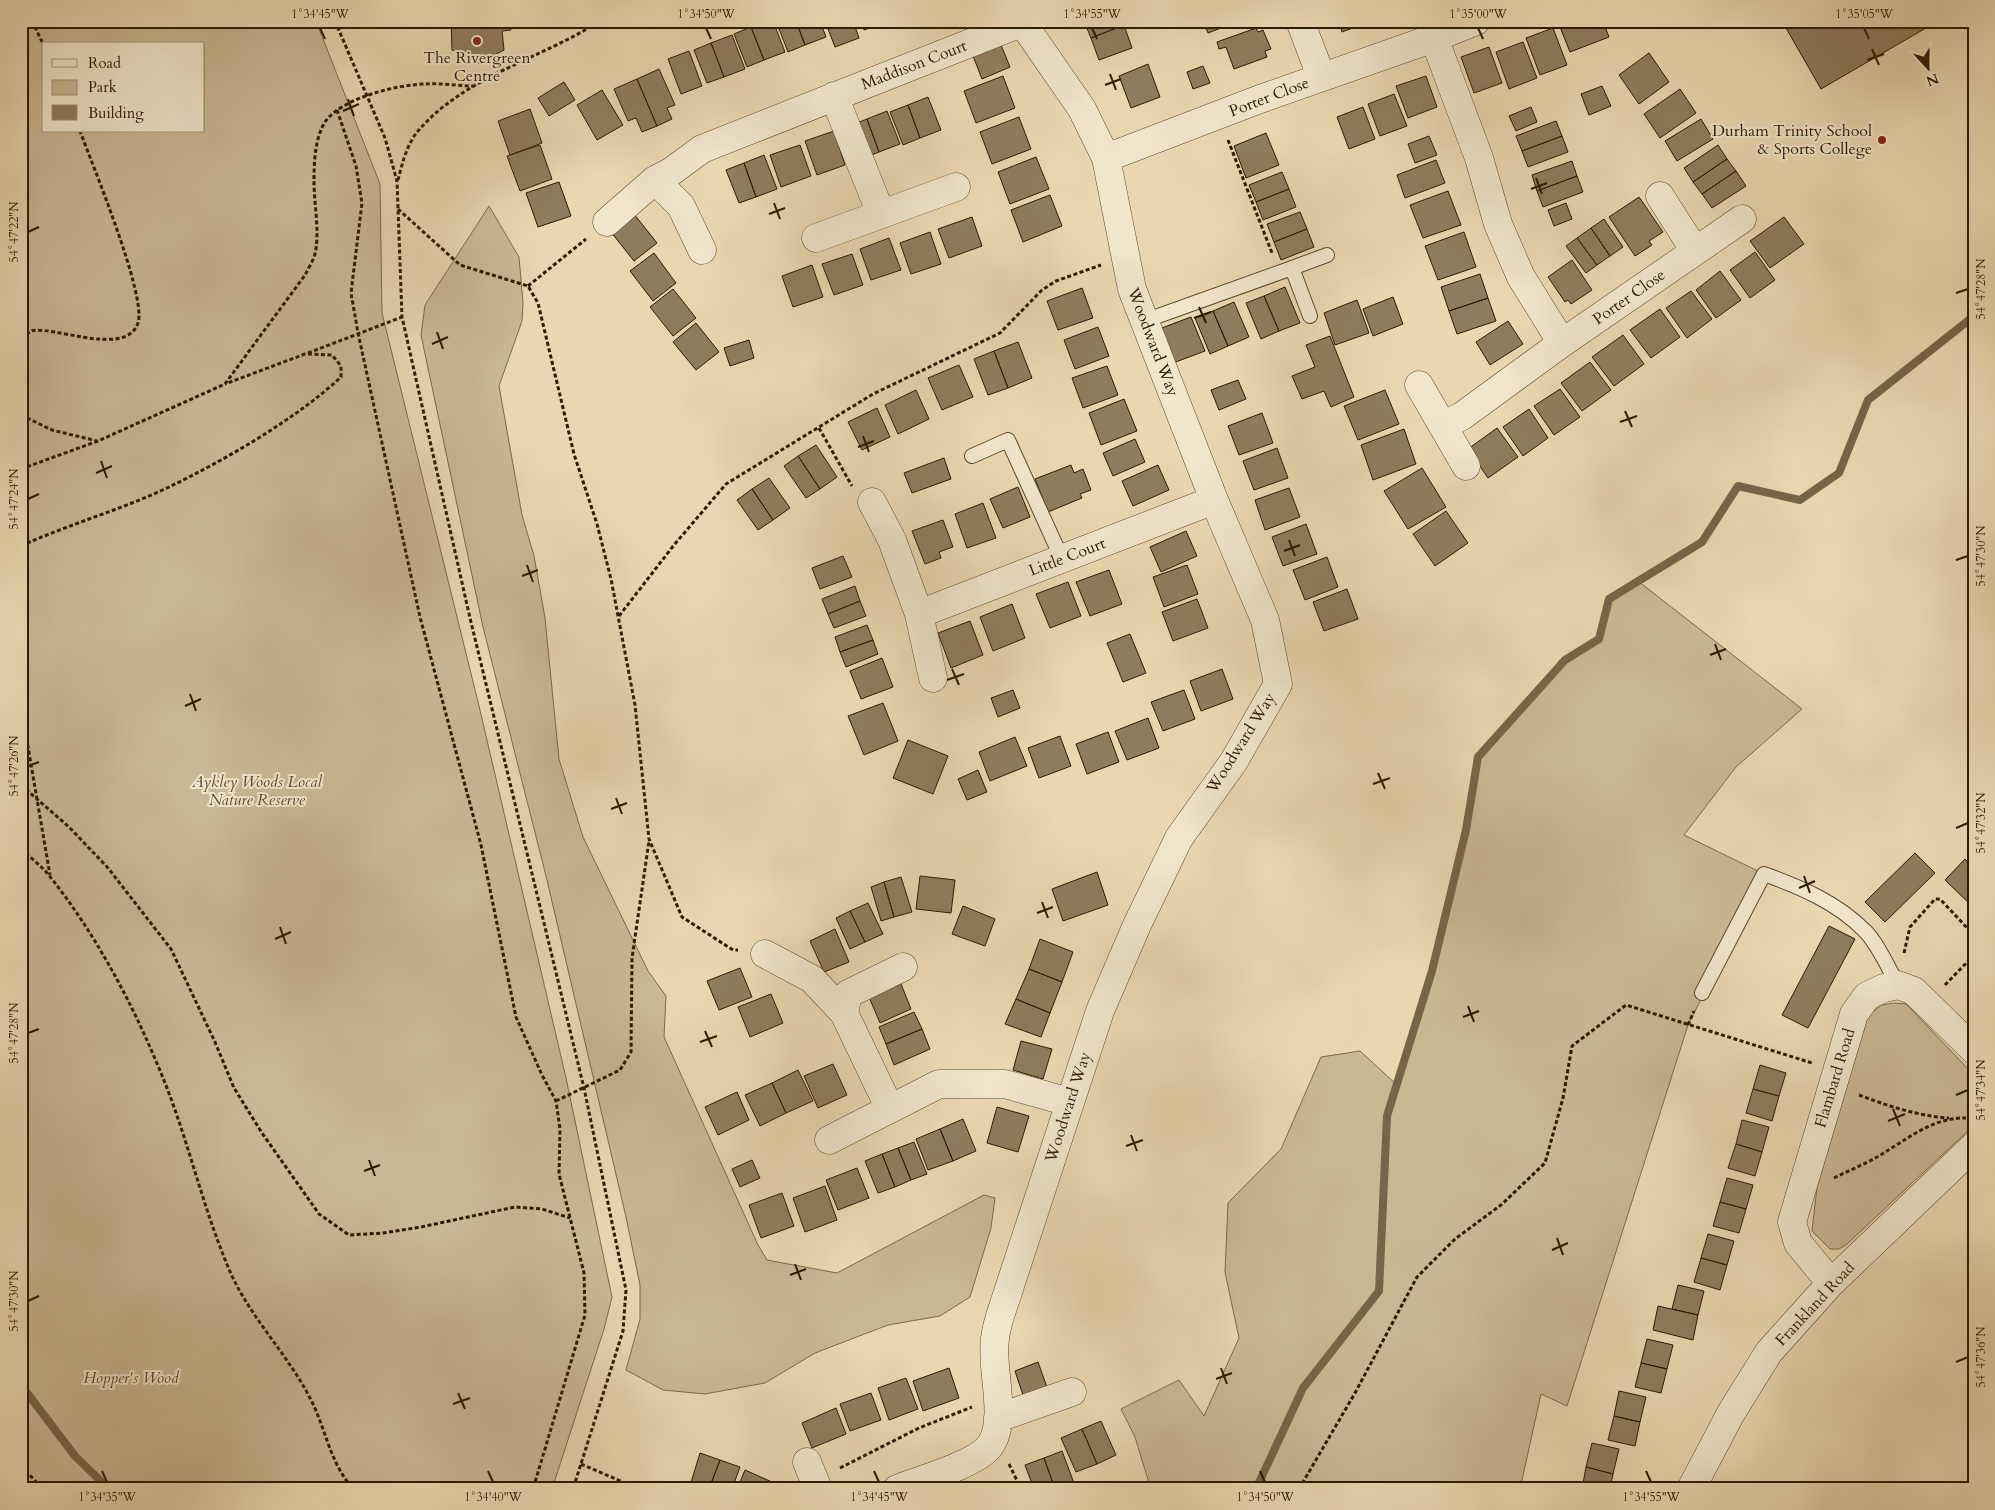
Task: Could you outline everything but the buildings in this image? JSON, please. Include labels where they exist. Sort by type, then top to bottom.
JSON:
[{"type":"street","points":[[1300,21],[1321,76]]},
{"type":"street","name":"Porter Close","points":[[1106,158],[1321,76],[1434,38],[1476,21]]},
{"type":"street","name":"Maddison Court","points":[[607,222],[655,180],[672,171],[702,149],[1021,22]]},
{"type":"street","name":"Woodward Way","points":[[897,1489],[971,1460],[987,1449],[996,1436],[998,1418],[994,1339],[1069,1102],[1100,1011],[1179,838],[1234,761],[1278,684],[1265,620],[1214,500],[1132,289],[1106,158],[1082,110],[1021,22]]},
{"type":"street","points":[[1434,38],[1479,158],[1498,224],[1520,277],[1562,343]]},
{"type":"street","points":[[834,96],[881,214]]},
{"type":"street","points":[[655,180],[681,206],[702,250]]},
{"type":"street","points":[[816,238],[956,187]]},
{"type":"street","points":[[1660,196],[1695,251]]},
{"type":"street","name":"Porter Close","points":[[1443,426],[1462,416],[1562,343],[1742,220]]},
{"type":"street","points":[[1419,385],[1466,466]]},
{"type":"street","name":"Little Court","points":[[919,614],[1214,500]]},
{"type":"street","points":[[872,502],[892,540],[919,614],[934,678]]},
{"type":"street","points":[[765,954],[812,979],[844,1013],[890,1109]]},
{"type":"street","points":[[844,1013],[848,994],[903,967]]},
{"type":"street","points":[[1898,985],[1914,992],[1974,1050]]},
{"type":"street","name":"Flambard Road","points":[[1831,1283],[1798,1244],[1792,1222],[1854,1014],[1867,996],[1884,988],[1898,985]]},
{"type":"street","points":[[829,1140],[940,1084],[1005,1084],[1069,1102]]},
{"type":"street","name":"Frankland Road","points":[[1691,1489],[1731,1413],[1770,1352],[1831,1283],[1974,1146]]},
{"type":"street","points":[[998,1418],[1072,1392]]},
{"type":"lane","points":[[1144,321],[1327,255]]},
{"type":"lane","points":[[1286,271],[1310,316]]},
{"type":"lane","points":[[972,456],[1008,440],[1062,559]]},
{"type":"lane","points":[[1702,993],[1764,874],[1803,888],[1834,906],[1865,930],[1898,985]]},
{"type":"path","points":[[32,21],[42,42]]},
{"type":"path","points":[[335,21],[385,138],[397,181],[402,317],[470,618],[584,1088],[626,1290],[623,1331],[573,1489]]},
{"type":"path","points":[[397,181],[405,154],[417,132],[438,113],[473,86],[600,21]]},
{"type":"path","points":[[225,384],[305,275],[314,255],[316,236],[314,180],[318,137],[326,121],[337,110],[366,96],[406,86],[428,84],[473,86]]},
{"type":"path","points":[[337,110],[356,166],[362,203],[351,293],[358,334],[420,616],[480,845],[516,1018],[542,1076],[556,1101],[560,1129],[559,1174],[584,1273],[585,1314],[533,1489]]},
{"type":"path","points":[[1218,116],[1286,271]]},
{"type":"path","points":[[21,338],[31,331],[43,331],[87,338],[120,339],[130,334],[138,323],[138,293],[80,132]]},
{"type":"path","points":[[397,209],[460,265],[528,286],[538,303],[557,389],[574,454],[597,524],[619,616],[635,706],[649,839],[632,958],[631,1052],[620,1070],[556,1101]]},
{"type":"path","points":[[528,286],[607,222]]},
{"type":"path","points":[[619,616],[690,526],[726,484],[873,394],[1000,333],[1042,290],[1056,281],[1125,257]]},
{"type":"path","points":[[21,469],[98,441],[225,384],[402,317]]},
{"type":"path","points":[[21,546],[56,530],[168,487],[288,418],[341,377],[341,366],[332,355],[305,354]]},
{"type":"path","points":[[21,415],[52,430],[98,441]]},
{"type":"path","points":[[819,428],[840,468],[859,496],[872,502]]},
{"type":"path","points":[[21,706],[50,876]]},
{"type":"path","points":[[21,785],[69,826],[108,868],[171,949],[215,1042],[234,1088],[262,1133],[319,1214],[349,1235],[384,1233],[421,1227],[515,1207],[542,1209],[571,1218]]},
{"type":"path","points":[[649,839],[682,917],[733,950]]},
{"type":"path","points":[[21,849],[50,876],[93,937],[143,1032],[165,1083],[214,1231],[233,1277],[313,1404],[329,1450],[344,1478],[353,1489]]},
{"type":"path","points":[[1898,985],[1910,927],[1935,900],[1940,899],[1970,931],[1974,939]]},
{"type":"path","points":[[1928,1004],[1974,955]]},
{"type":"path","points":[[1298,1489],[1355,1393],[1417,1277],[1455,1239],[1500,1205],[1545,1163],[1563,1098],[1572,1046],[1626,1005],[1835,1078],[1890,1106],[1934,1117],[1974,1120]]},
{"type":"path","points":[[1801,1190],[1817,1187],[1876,1158],[1938,1122],[1952,1118]]},
{"type":"path","points":[[813,1476],[919,1428],[987,1401],[997,1390]]},
{"type":"path","points":[[581,1464],[639,1489]]},
{"type":"path","points":[[21,1466],[43,1489]]},
{"type":"green space","name":"Aykley Woods Local Nature Reserve","points":[[21,21],[316,21],[380,184],[382,313],[479,706],[566,1078],[612,1297],[604,1329],[552,1489],[21,1489]]},
{"type":"green space","points":[[489,206],[519,257],[523,303],[522,321],[499,386],[522,515],[534,556],[545,618],[559,759],[583,837],[648,971],[666,996],[664,1037],[758,1245],[767,1260],[837,1273],[984,1195],[995,1198],[991,1228],[970,1297],[940,1316],[888,1325],[815,1353],[765,1383],[705,1394],[663,1390],[626,1370],[640,1319],[640,1285],[626,1217],[546,876],[483,627],[421,335],[425,305]]},
{"type":"green space","points":[[1638,581],[1802,709],[1736,767],[1684,835],[1764,874],[1688,1025],[1567,1406],[1541,1394],[1520,1489],[1146,1489],[1149,1483],[1135,1437],[1121,1409],[1179,1380],[1204,1416],[1239,1338],[1225,1272],[1228,1203],[1281,1149],[1321,1057],[1360,1051],[1397,1085],[1432,971],[1466,830],[1478,757],[1565,660],[1599,639],[1609,599]]},
{"type":"green space","points":[[1906,1004],[1974,1075],[1974,1125],[1846,1245],[1839,1249],[1830,1249],[1812,1231],[1817,1187],[1868,1015],[1882,1005]]},
{"type":"waterway","points":[[1256,1489],[1303,1388],[1379,1291],[1387,1116],[1432,971],[1466,830],[1478,757],[1565,660],[1599,639],[1609,599],[1702,542],[1738,486],[1800,500],[1839,473],[1868,400],[1974,316]]},
{"type":"waterway","points":[[21,1385],[75,1456],[109,1489]]},
{"type":"place","name":"The Rivergreen Centre","points":[[477,41]]},
{"type":"place","name":"Durham Trinity School & Sports College","points":[[1882,140]]},
{"type":"park label","name":"Hopper's Wood","points":[[131,1378]]}]
